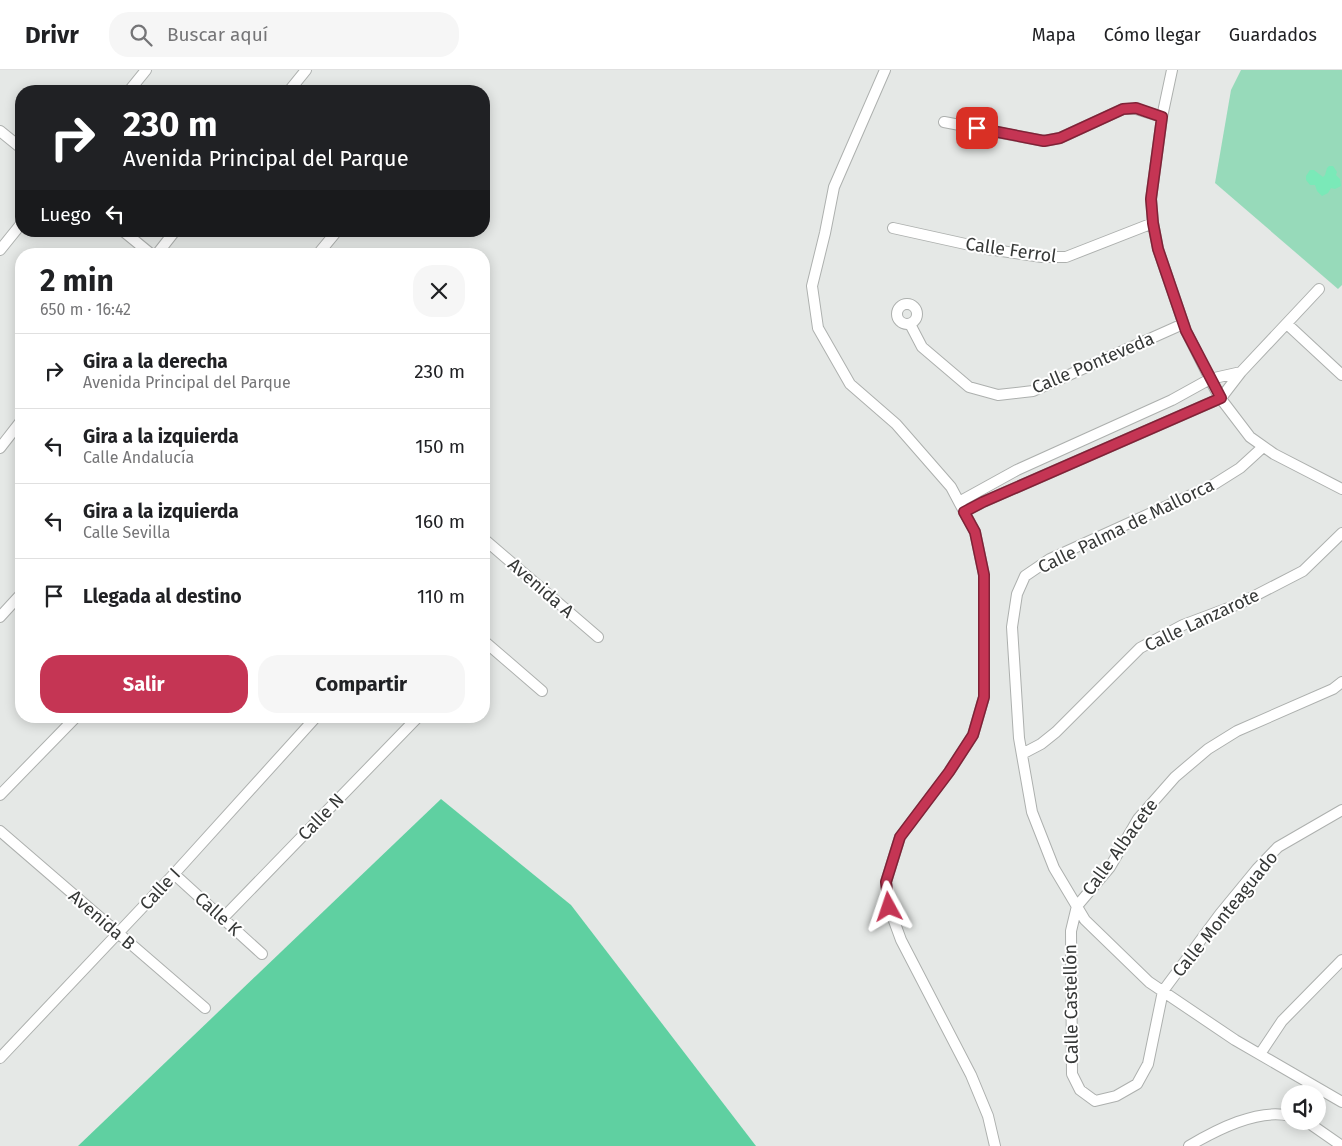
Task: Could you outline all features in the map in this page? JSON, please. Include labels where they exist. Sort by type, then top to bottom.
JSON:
[{"type":"street","points":[[134,85],[146,70]]},
{"type":"street","points":[[294,85],[306,70]]},
{"type":"street","points":[[885,70],[834,188],[812,286],[818,328],[850,384],[896,424],[951,487],[975,532],[984,575],[984,697],[973,735],[949,772],[900,837],[886,882],[889,907],[901,940],[971,1075],[988,1116],[995,1146]]},
{"type":"street","points":[[1172,70],[1162,117],[1151,199],[1158,249],[1183,324],[1210,380],[1250,437],[1274,454],[1342,490]]},
{"type":"street","points":[[944,122],[1044,141],[1060,138],[1123,109],[1136,108],[1162,117]]},
{"type":"street","points":[[0,131],[15,143]]},
{"type":"street","name":"Calle Ferrol","points":[[893,228],[988,249],[1042,257],[1066,257],[1153,223]]},
{"type":"street","points":[[0,250],[15,231]]},
{"type":"street","points":[[131,237],[144,248]]},
{"type":"street","points":[[162,248],[170,237]]},
{"type":"street","points":[[323,248],[332,237]]},
{"type":"street","points":[[964,512],[1221,398],[1242,372],[1320,289]]},
{"type":"street","name":"Calle Ponteveda","points":[[910,324],[922,346],[968,387],[998,395],[1033,391],[1183,324]]},
{"type":"street","points":[[1287,324],[1342,375]]},
{"type":"street","points":[[959,502],[1017,470],[1172,400],[1210,380],[1242,372]]},
{"type":"street","points":[[0,448],[15,429]]},
{"type":"street","name":"Calle Palma de Mallorca","points":[[1263,447],[1240,468],[1213,485],[1050,559],[1025,576],[1017,594],[1012,627],[1019,738],[1032,812],[1054,868],[1085,920],[1149,982],[1235,1040],[1342,1102]]},
{"type":"street","name":"Calle Lanzarote","points":[[1022,754],[1041,744],[1056,732],[1140,648],[1183,625],[1239,604],[1303,571],[1342,533]]},
{"type":"street","name":"Avenida A","points":[[490,544],[598,637]]},
{"type":"street","points":[[0,617],[15,601]]},
{"type":"street","points":[[490,649],[542,691]]},
{"type":"street","name":"Calle Albacete","points":[[1077,906],[1110,868],[1138,818],[1182,771],[1208,749],[1237,731],[1333,689],[1342,682]]},
{"type":"street","points":[[0,795],[70,723]]},
{"type":"street","name":"Calle I","points":[[0,1058],[174,874],[311,723]]},
{"type":"street","name":"Calle N","points":[[223,918],[413,723]]},
{"type":"street","name":"Calle Monteaguado","points":[[1163,991],[1220,914],[1278,847],[1342,810]]},
{"type":"street","name":"Avenida B","points":[[0,831],[205,1008]]},
{"type":"street","name":"Calle K","points":[[174,874],[262,954]]},
{"type":"street","name":"Calle Castellón","points":[[1077,906],[1070,931],[1072,1074],[1080,1090],[1095,1101],[1116,1096],[1137,1084],[1148,1064],[1163,991]]},
{"type":"street","points":[[1260,1054],[1282,1021],[1342,960]]},
{"type":"street","points":[[1189,1146],[1235,1122],[1281,1114]]},
{"type":"street","points":[[1319,1130],[1342,1146]]},
{"type":"shaded area","points":[[1241,70],[1342,70],[1342,285],[1338,289],[1215,183],[1231,90]]},
{"type":"shaded area","points":[[1329,166],[1333,166],[1337,172],[1336,175],[1340,179],[1341,186],[1335,189],[1331,188],[1328,193],[1322,196],[1317,191],[1315,185],[1310,185],[1306,180],[1306,176],[1310,170],[1314,170],[1323,177]]},
{"type":"shaded area","points":[[441,799],[571,905],[756,1146],[78,1146]]},
{"type":"route","points":[[889,907],[886,882],[900,837],[949,772],[973,735],[984,697],[984,575],[975,532],[964,512],[1221,398],[1186,331],[1158,249],[1151,199],[1162,117],[1136,108],[1123,109],[1060,138],[1044,141],[977,128]]}]
